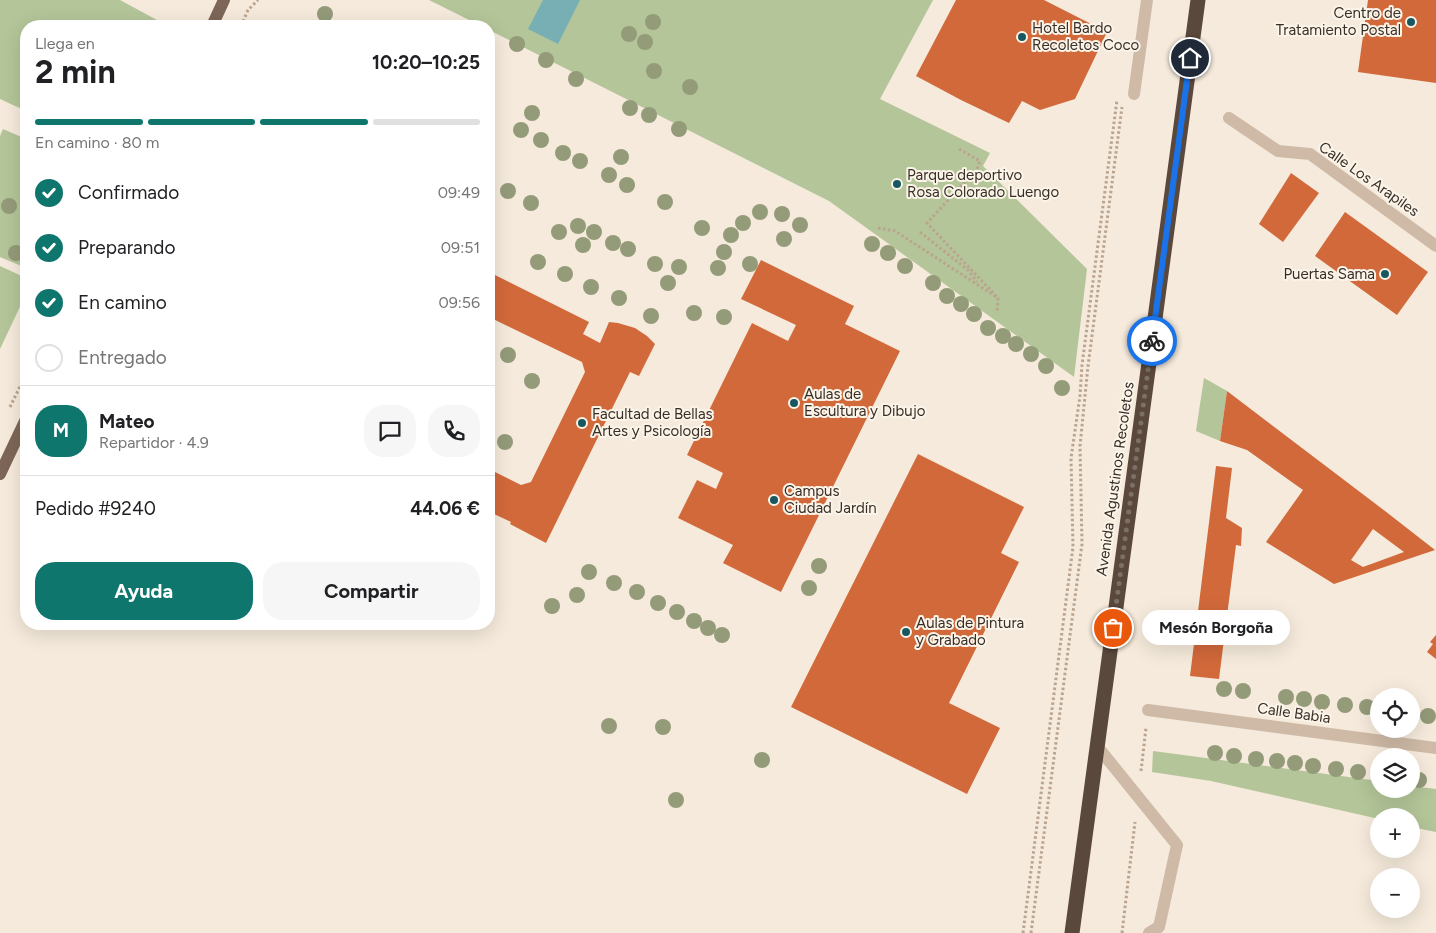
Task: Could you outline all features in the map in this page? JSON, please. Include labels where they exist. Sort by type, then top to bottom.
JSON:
[{"type":"highway","name":"Avenida Agustinos Recoletos","points":[[1072,933],[1198,0]]},
{"type":"main road","points":[[215,20],[224,0]]},
{"type":"main road","points":[[0,474],[20,432]]},
{"type":"street","points":[[1128,96],[1148,0]]},
{"type":"street","name":"Calle Los Arapiles","points":[[1229,118],[1278,151],[1310,154],[1436,246]]},
{"type":"street","name":"Calle Babia","points":[[1148,710],[1436,748]]},
{"type":"street","points":[[1097,746],[1176,845],[1159,927],[1148,933]]},
{"type":"path","points":[[243,20],[248,10],[258,0]]},
{"type":"path","points":[[1031,933],[1082,544],[1080,446],[1088,366],[1128,96]]},
{"type":"path","points":[[1023,933],[1073,546],[1071,458],[1117,98]]},
{"type":"path","points":[[959,149],[980,161],[977,169],[927,223],[998,298],[997,313]]},
{"type":"path","points":[[878,228],[895,231],[998,298]]},
{"type":"path","points":[[920,232],[969,271],[979,286]]},
{"type":"path","points":[[8,414],[20,387]]},
{"type":"green space","points":[[0,0],[120,0],[157,20],[20,20],[20,108],[0,99]]},
{"type":"green space","name":"Parque deportivo Rosa Colorado Luengo","points":[[429,0],[933,0],[880,99],[990,153],[983,166],[1087,269],[1074,377],[829,201],[495,33],[495,20],[469,20]]},
{"type":"green space","points":[[3,129],[20,136],[20,265],[0,257],[0,136]]},
{"type":"green space","points":[[0,266],[20,275],[20,307],[0,349]]},
{"type":"green space","points":[[1204,378],[1227,391],[1220,441],[1196,431]]},
{"type":"green space","points":[[1153,751],[1370,780],[1370,798],[1420,798],[1420,787],[1436,789],[1436,832],[1420,829],[1420,808],[1370,808],[1370,817],[1211,781],[1152,772]]},
{"type":"water","points":[[543,0],[580,0],[558,44],[528,29]]},
{"type":"building","points":[[956,0],[1044,0],[1107,32],[1075,99],[1040,110],[1022,101],[1009,123],[916,76]]},
{"type":"building","points":[[1368,0],[1436,0],[1436,83],[1358,72]]},
{"type":"building","points":[[1291,173],[1319,193],[1283,242],[1259,224]]},
{"type":"building","name":"Puertas Sama","points":[[1345,212],[1428,272],[1397,315],[1315,256]]},
{"type":"building","name":"Aulas de Escultura y Dibujo","points":[[761,260],[854,306],[845,324],[900,351],[781,592],[723,563],[733,545],[678,518],[697,480],[716,489],[723,473],[687,455],[752,323],[788,341],[796,325],[741,299]]},
{"type":"building","name":"Facultad de Bellas Artes y Psicología","points":[[495,275],[589,322],[583,334],[600,343],[609,322],[635,328],[655,344],[639,376],[630,372],[546,543],[495,514],[495,472],[521,485],[531,482],[585,372],[582,362],[495,320]]},
{"type":"building","points":[[1227,391],[1435,550],[1334,584],[1266,542],[1303,490],[1247,450],[1220,441]],"holes":[[[1373,529],[1404,552],[1363,567],[1351,560]]]},
{"type":"building","name":"Aulas de Pintura y Grabado","points":[[918,454],[1024,507],[1001,553],[1019,562],[949,703],[1000,728],[967,794],[791,707]]},
{"type":"building","points":[[1216,466],[1232,468],[1226,518],[1242,528],[1241,546],[1236,545],[1219,679],[1190,676]]},
{"type":"building","points":[[1436,635],[1436,659],[1427,652],[1433,644],[1430,642]]},
{"type":"way so far","points":[[1113,628],[1152,341]]},
{"type":"place","name":"Centro de Tratamiento Postal","points":[[1411,22]]},
{"type":"place","name":"Hotel Bardo Recoletos Coco","points":[[1022,37]]},
{"type":"place","name":"Parque deportivo Rosa Colorado Luengo","points":[[897,184]]},
{"type":"place","name":"Puertas Sama","points":[[1385,274]]},
{"type":"place","name":"Aulas de Escultura y Dibujo","points":[[794,403]]},
{"type":"place","name":"Facultad de Bellas Artes y Psicología","points":[[582,423]]},
{"type":"place","name":"Campus Ciudad Jardín","points":[[774,500]]},
{"type":"place","name":"Mesón Borgoña","points":[[1113,628]]},
{"type":"place","name":"Aulas de Pintura y Grabado","points":[[906,632]]},
{"type":"route","points":[[1152,341],[1190,58]]}]
